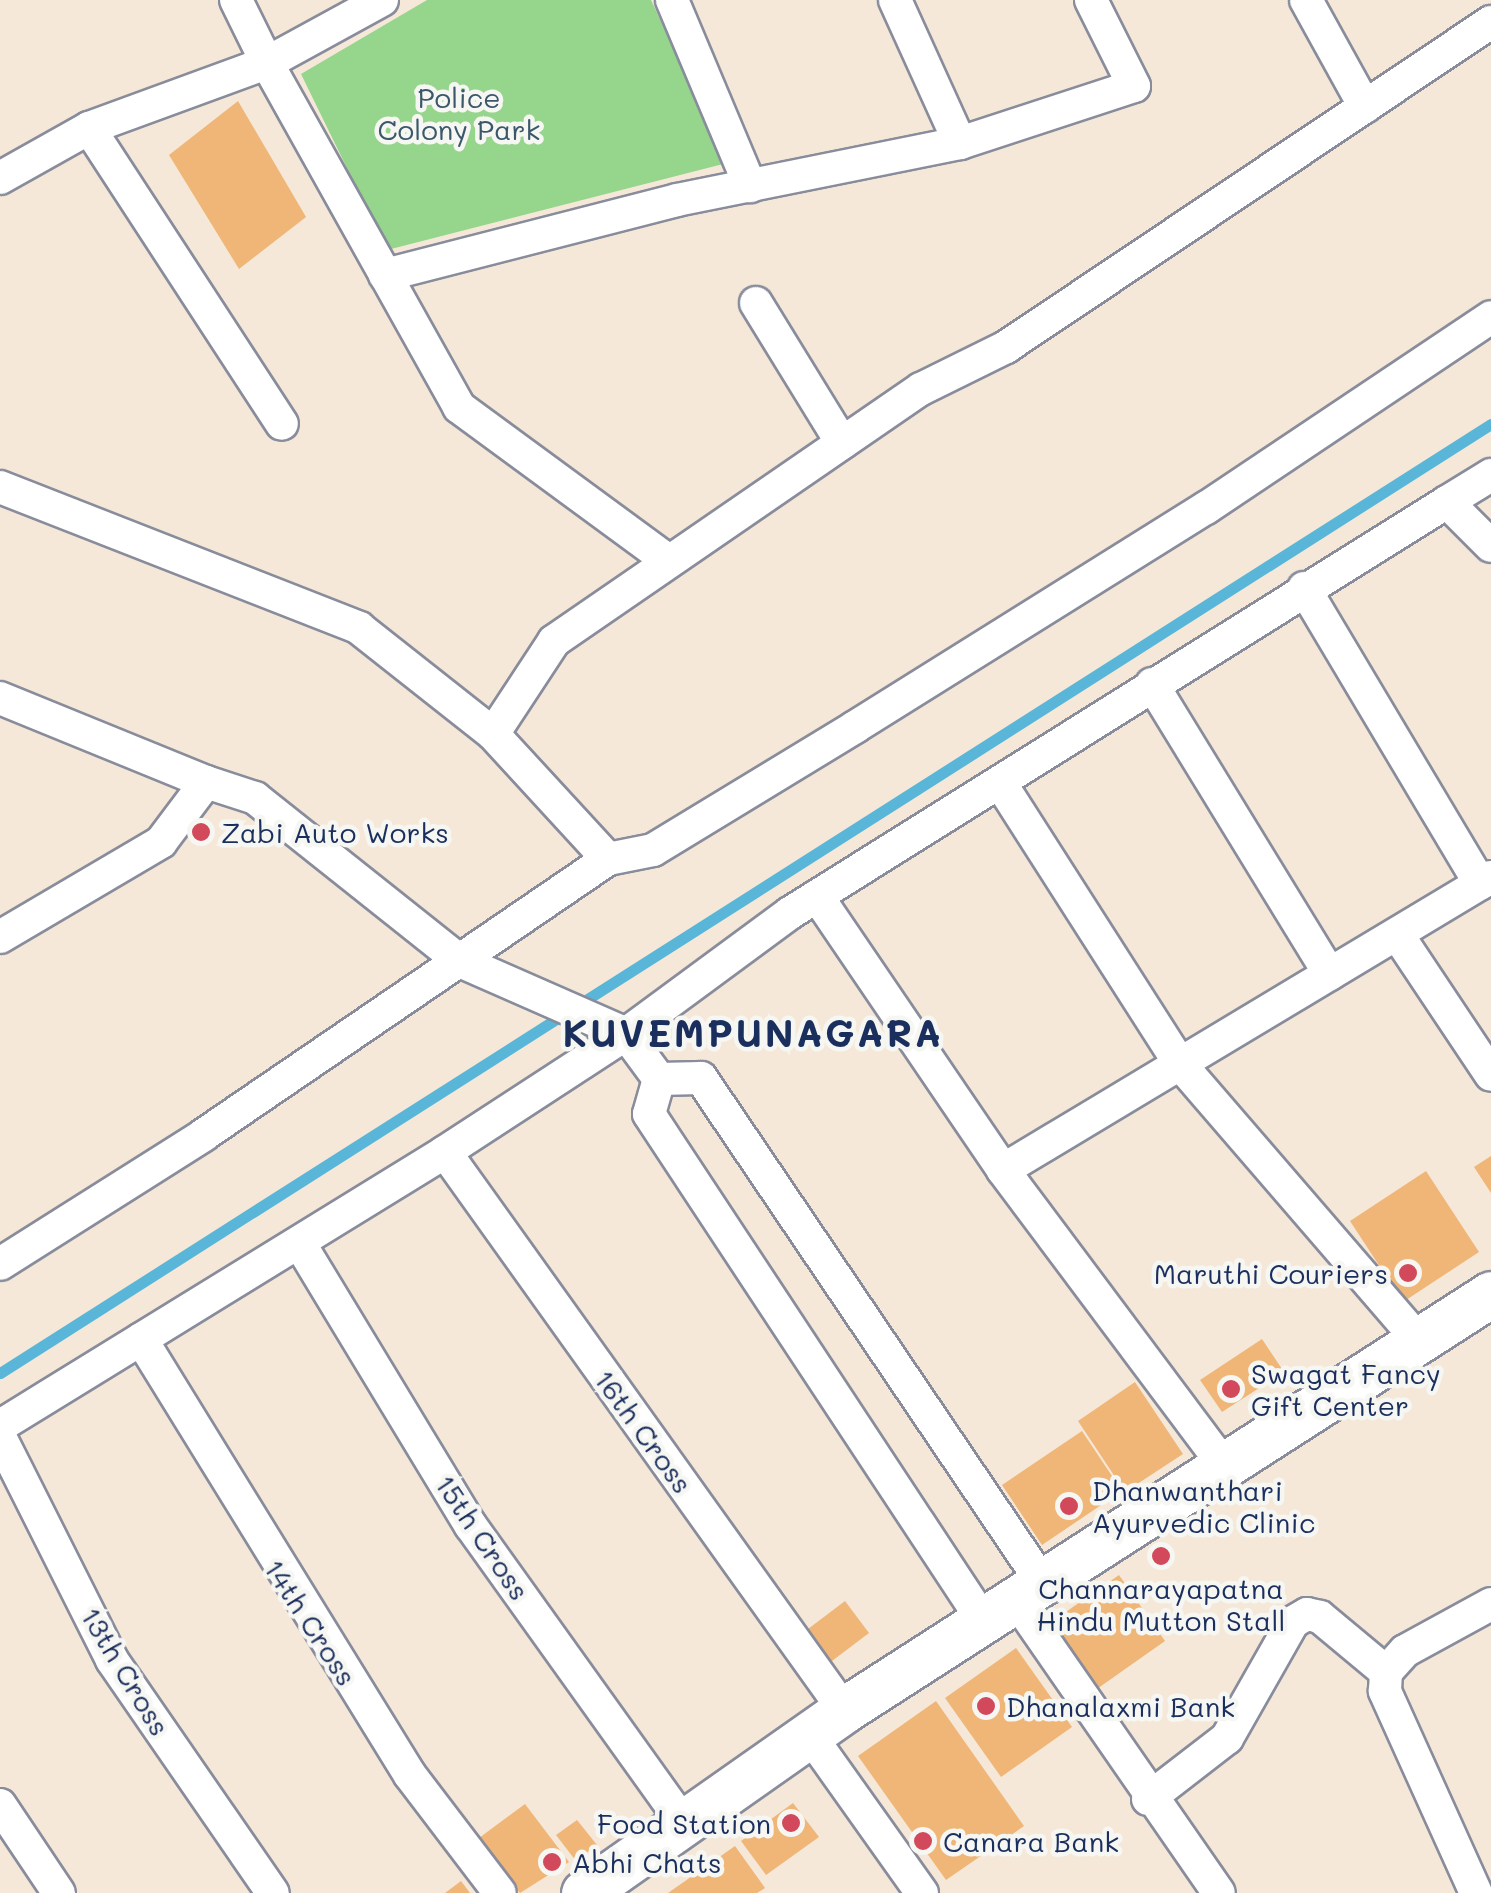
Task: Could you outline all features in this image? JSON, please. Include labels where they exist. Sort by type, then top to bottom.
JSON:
[{"type":"street","points":[[236,0],[459,408],[669,561]]},
{"type":"street","points":[[0,178],[89,128],[267,62],[382,0]]},
{"type":"street","points":[[672,0],[750,186]]},
{"type":"street","points":[[896,0],[960,143]]},
{"type":"street","points":[[386,275],[750,186],[960,143],[1134,86],[1091,0]]},
{"type":"street","points":[[1306,0],[1365,107]]},
{"type":"street","points":[[493,734],[554,640],[922,389],[1006,347],[1491,22]]},
{"type":"street","points":[[89,128],[282,424]]},
{"type":"street","points":[[756,303],[842,443]]},
{"type":"street","points":[[0,1264],[608,859],[653,850],[855,727],[1206,508],[1491,317]]},
{"type":"street","points":[[0,1426],[445,1152],[612,1028],[1304,588],[1491,476]]},
{"type":"street","points":[[0,488],[359,628],[493,734],[608,859]]},
{"type":"street","points":[[1447,502],[1491,546]]},
{"type":"street","points":[[1003,1170],[1486,880],[1304,588]]},
{"type":"street","points":[[1152,684],[1330,974]]},
{"type":"street","points":[[0,698],[255,798],[460,961],[612,1028],[659,1080]]},
{"type":"street","points":[[2,934],[161,842],[206,782]]},
{"type":"street","points":[[1001,784],[1182,1064],[1420,1342]]},
{"type":"street","points":[[817,896],[1003,1170],[1227,1469]]},
{"type":"street","points":[[1397,934],[1491,1075]]},
{"type":"street","points":[[659,1080],[702,1078],[1013,1600]]},
{"type":"street","points":[[659,1080],[649,1114],[1013,1600],[1148,1799],[1219,1893]]},
{"type":"street","name":"16th Cross","points":[[445,1152],[826,1722],[922,1893]]},
{"type":"street","name":"15th Cross","points":[[300,1244],[472,1526],[682,1818]]},
{"type":"street","points":[[604,1888],[682,1818],[1013,1600],[1227,1469],[1491,1294]]},
{"type":"street","name":"14th Cross","points":[[141,1339],[410,1775],[500,1893]]},
{"type":"street","name":"13th Cross","points":[[0,1437],[112,1660],[273,1893]]},
{"type":"street","points":[[1476,1893],[1385,1690],[1386,1672],[1405,1651],[1491,1604]]},
{"type":"street","points":[[1148,1799],[1227,1738],[1292,1622],[1307,1614],[1320,1617],[1386,1672]]},
{"type":"street","points":[[0,1805],[60,1893]]},
{"type":"green space","name":"Police Colony Park","points":[[427,0],[651,0],[727,163],[387,250],[301,74]]},
{"type":"building","points":[[238,101],[306,217],[239,269],[169,155]]},
{"type":"building","points":[[1491,1156],[1491,1193],[1474,1167]]},
{"type":"building","points":[[1426,1171],[1479,1252],[1403,1302],[1350,1221]]},
{"type":"building","points":[[1262,1339],[1284,1372],[1222,1412],[1200,1380]]},
{"type":"building","points":[[1135,1382],[1183,1454],[1125,1492],[1078,1421]]},
{"type":"building","points":[[1082,1431],[1122,1491],[1042,1545],[1002,1485]]},
{"type":"building","points":[[1119,1575],[1165,1641],[1094,1691],[1047,1625]]},
{"type":"building","points":[[845,1601],[869,1633],[828,1664],[804,1632]]},
{"type":"building","points":[[1016,1648],[1072,1727],[1001,1777],[945,1698]]},
{"type":"building","points":[[936,1701],[1024,1826],[946,1880],[858,1756]]},
{"type":"building","points":[[793,1803],[819,1837],[766,1875],[741,1841]]},
{"type":"building","points":[[525,1804],[569,1862],[520,1893],[479,1838]]},
{"type":"building","points":[[577,1820],[597,1845],[576,1861],[556,1835]]},
{"type":"building","points":[[735,1846],[765,1888],[757,1893],[668,1893]]},
{"type":"building","points":[[461,1881],[470,1893],[445,1893]]},
{"type":"waterway","points":[[0,1373],[1491,424]]},
{"type":"place","name":"Zabi Auto Works","points":[[201,832]]},
{"type":"place","name":"Maruthi Couriers","points":[[1408,1273]]},
{"type":"place","name":"Swagat Fancy Gift Center","points":[[1231,1389]]},
{"type":"place","name":"Dhanwanthari Ayurvedic Clinic","points":[[1069,1506]]},
{"type":"place","name":"Channarayapatna Hindu Mutton Stall","points":[[1161,1556]]},
{"type":"place","name":"Dhanalaxmi Bank","points":[[986,1706]]},
{"type":"place","name":"Food Station","points":[[791,1823]]},
{"type":"place","name":"Canara Bank","points":[[923,1841]]},
{"type":"place","name":"Abhi Chats","points":[[552,1862]]},
{"type":"district","name":"KUVEMPUNAGARA","points":[[753,1033]]}]
